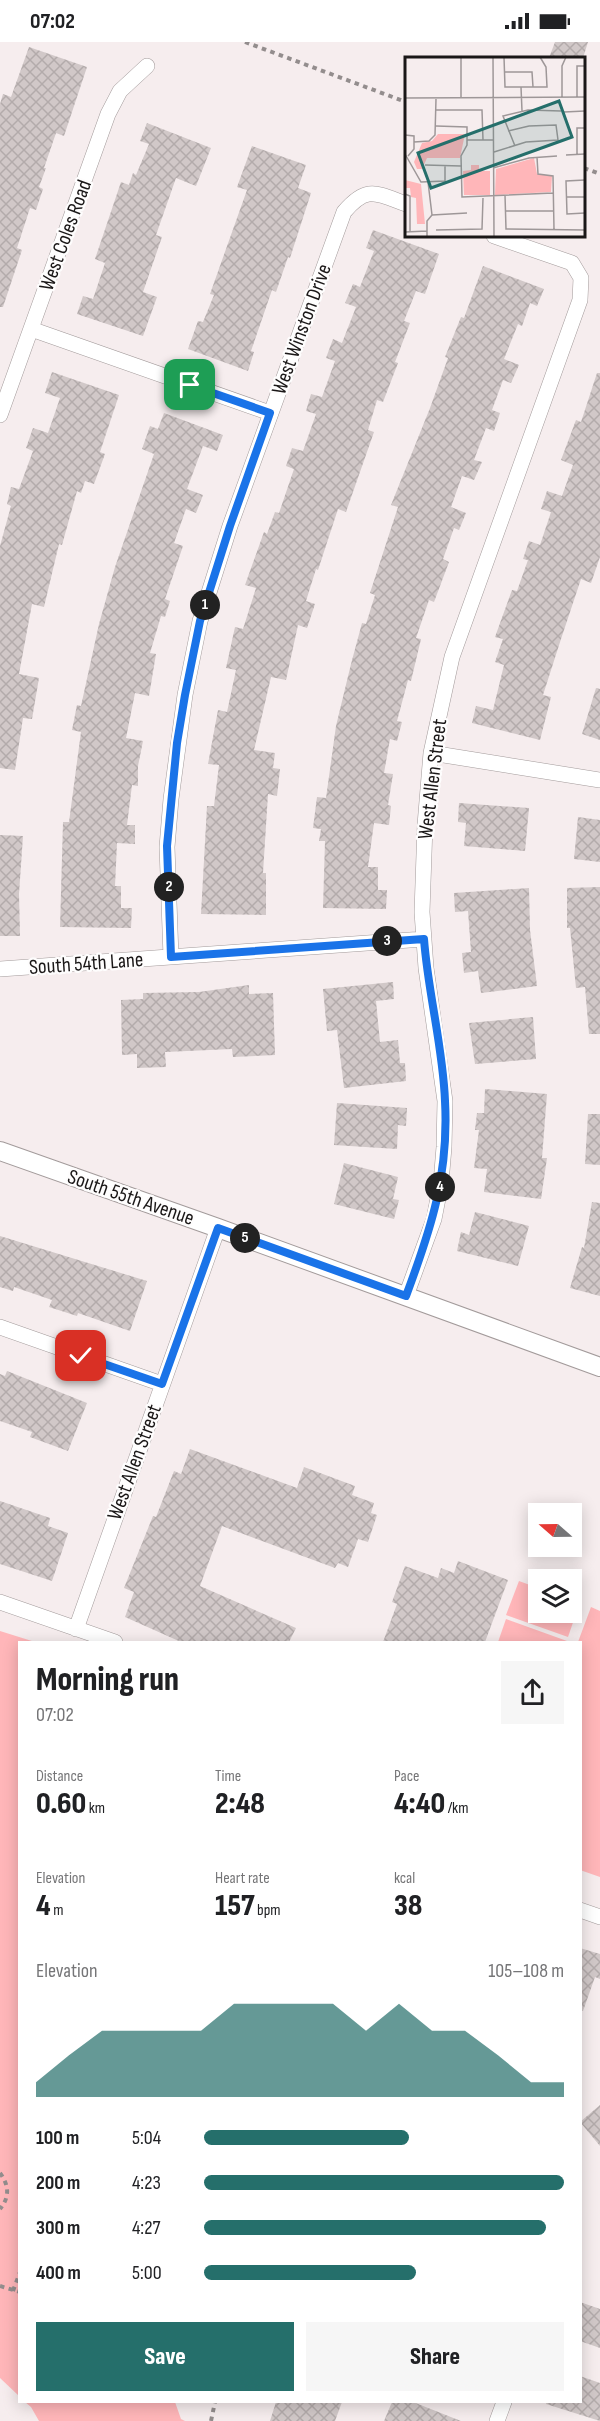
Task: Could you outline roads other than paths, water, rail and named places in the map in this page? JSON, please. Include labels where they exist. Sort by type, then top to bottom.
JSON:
[{"type":"street","name":"West Coles Road","points":[[0,415],[108,114],[120,91],[147,66]]},
{"type":"street","name":"West Winston Drive","points":[[171,957],[167,846],[177,743],[200,621],[230,526],[344,212],[356,198],[373,192],[405,204]]},
{"type":"street","name":"West Allen Street","points":[[406,1296],[434,1219],[441,1183],[444,1148],[446,1101],[424,939],[423,864],[431,753],[452,657],[580,300],[581,278],[572,263],[497,237]]},
{"type":"street","points":[[31,329],[270,413]]},
{"type":"street","points":[[431,753],[600,780]]},
{"type":"street","name":"South 54th Lane","points":[[0,969],[424,939]]},
{"type":"street","name":"South 55th Avenue","points":[[0,1151],[600,1367]]},
{"type":"street","name":"West Allen Street","points":[[76,1629],[218,1228]]},
{"type":"street","points":[[0,1327],[162,1384]]},
{"type":"street","points":[[0,1602],[112,1641]]},
{"type":"street","points":[[582,1911],[600,1917]]},
{"type":"street","points":[[497,2421],[504,2403]]}]
